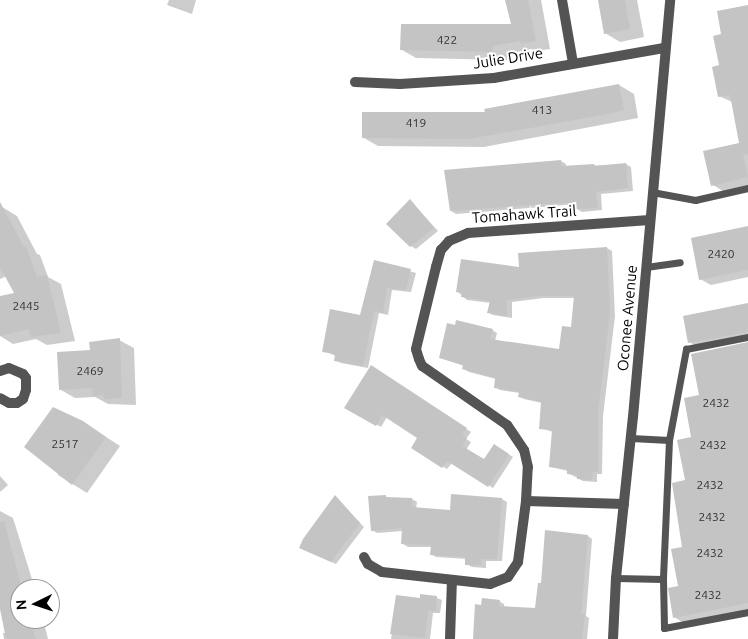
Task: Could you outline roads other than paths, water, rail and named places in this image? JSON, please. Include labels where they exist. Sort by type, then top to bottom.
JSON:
[{"type":"street","points":[[562,0],[573,63]]},
{"type":"street","name":"Oconee Avenue","points":[[613,639],[616,578],[631,438],[670,0]]},
{"type":"street","name":"Julie Drive","points":[[355,82],[400,84],[494,78],[665,48]]},
{"type":"street","name":"Tomahawk Trail","points":[[364,556],[368,564],[382,572],[490,584],[508,577],[518,562],[526,501],[528,467],[524,450],[507,425],[422,366],[418,359],[416,349],[418,339],[441,250],[449,241],[468,233],[650,220]]},
{"type":"street","points":[[0,370],[9,368],[23,374],[26,378],[26,390],[23,399],[18,402],[9,403],[0,398]]},
{"type":"street","points":[[526,501],[624,504]]},
{"type":"street","points":[[450,639],[452,580]]},
{"type":"lane","points":[[652,192],[695,200],[748,188]]},
{"type":"lane","points":[[646,267],[680,262]]},
{"type":"lane","points":[[748,337],[686,349],[669,440],[663,579],[664,628],[748,612]]},
{"type":"lane","points":[[631,438],[669,440]]},
{"type":"lane","points":[[616,578],[663,579]]}]
